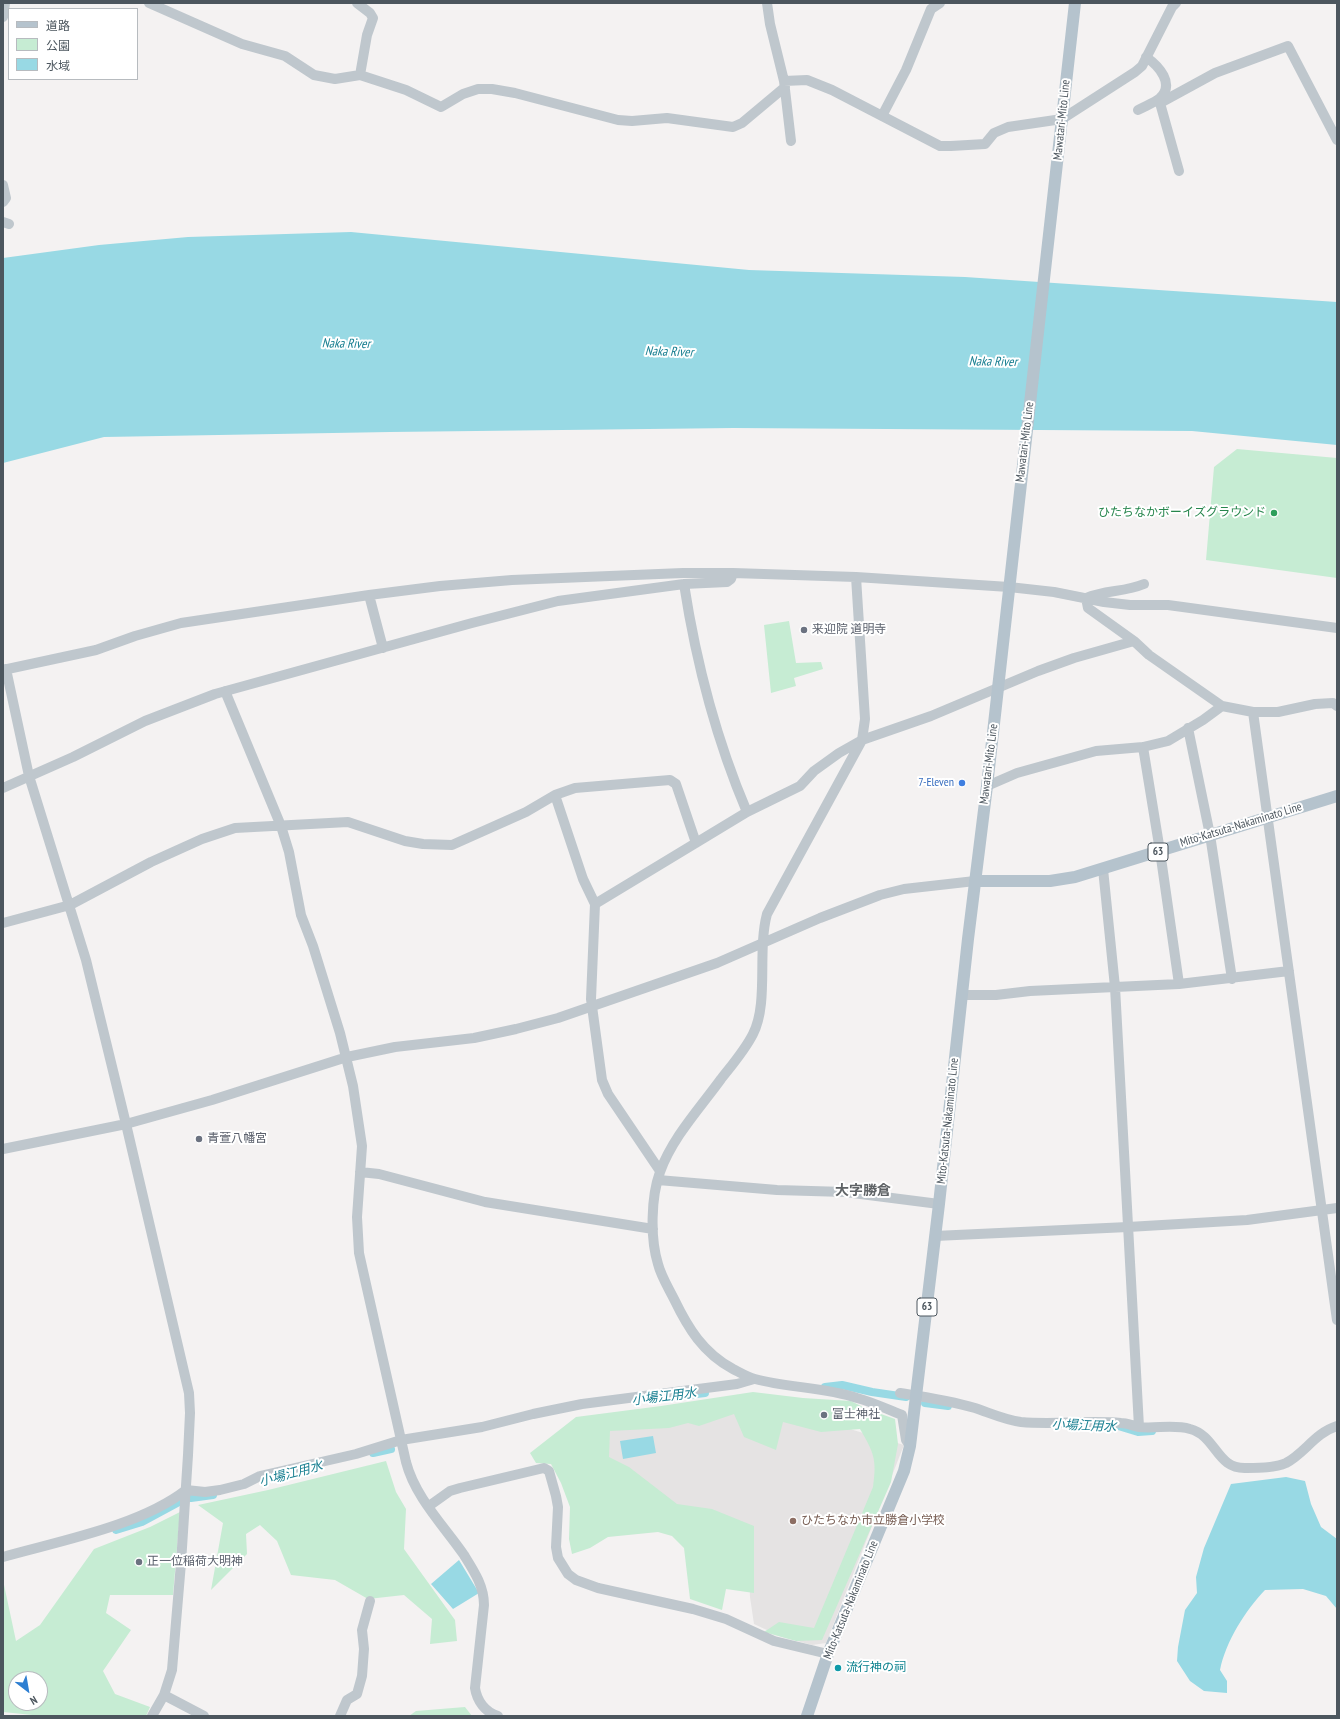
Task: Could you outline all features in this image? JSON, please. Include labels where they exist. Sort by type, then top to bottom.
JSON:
[{"type":"main road","name":"Mawatari-Mito Line","points":[[975,882],[1075,3]]},
{"type":"main road","name":"Mito-Katsuta-Nakaminato Line","points":[[807,1716],[828,1654],[902,1476],[910,1446],[975,882],[1060,880],[1102,869],[1337,796]]},
{"type":"street","points":[[3,17],[5,3]]},
{"type":"street","points":[[149,3],[242,44],[285,56],[314,75],[335,79],[360,75],[406,90],[441,107],[463,94],[478,89],[492,89],[515,93],[618,120],[632,121],[667,118],[733,127],[742,124],[785,84],[807,80],[832,90],[940,146],[985,144],[994,133],[1008,127],[1062,119],[1142,66],[1172,7],[1176,3]]},
{"type":"street","points":[[357,3],[374,18],[367,35],[360,75]]},
{"type":"street","points":[[767,3],[770,24],[785,84],[791,142]]},
{"type":"street","points":[[882,116],[906,70],[931,9],[940,3]]},
{"type":"street","points":[[1179,171],[1160,104],[1215,73],[1288,46],[1337,140]]},
{"type":"street","points":[[1138,110],[1159,99],[1164,93],[1166,87],[1166,80],[1159,69],[1146,57]]},
{"type":"street","points":[[3,185],[6,198],[3,202]]},
{"type":"street","points":[[3,788],[146,721],[225,691],[472,623],[558,601],[684,584],[727,582],[731,579],[733,572]]},
{"type":"street","points":[[152,1716],[164,1695],[172,1670],[186,1490],[190,1413],[189,1393],[86,960],[29,776],[4,670],[96,650],[181,623],[369,595],[440,586],[519,580],[653,574],[733,572],[856,577],[1009,587],[1054,592],[1130,605],[1168,605],[1337,628]]},
{"type":"street","points":[[856,577],[864,687],[865,719],[862,740],[768,914],[764,927],[761,1004],[754,1033],[673,1146],[659,1176],[654,1198],[653,1229],[655,1254],[661,1274],[687,1325],[697,1339],[716,1358],[731,1368],[754,1379],[856,1397],[902,1415],[906,1440],[910,1446]]},
{"type":"street","points":[[684,584],[693,636],[717,733],[746,812]]},
{"type":"street","points":[[1086,598],[1097,594],[1134,588],[1144,584]]},
{"type":"street","points":[[369,595],[383,648]]},
{"type":"street","points":[[1086,598],[1088,608],[1134,641],[1149,655],[1222,706],[1253,712],[1278,712],[1315,704],[1332,703],[1337,706]]},
{"type":"street","points":[[595,904],[746,812],[800,786],[814,771],[839,753],[862,740],[931,716],[1074,658],[1134,641]]},
{"type":"street","points":[[225,691],[281,826],[289,852],[301,914],[313,946],[340,1033],[353,1086],[361,1132],[362,1146],[357,1217],[359,1253],[401,1440],[410,1475],[429,1506],[469,1564],[481,1585],[484,1594],[475,1688],[476,1694],[485,1709],[498,1716]]},
{"type":"street","points":[[987,786],[1017,773],[1096,751],[1142,747],[1168,741],[1203,720],[1222,706]]},
{"type":"street","points":[[1253,712],[1337,1320]]},
{"type":"street","points":[[1188,728],[1210,835],[1232,979]]},
{"type":"street","points":[[1142,747],[1160,851],[1179,984]]},
{"type":"street","points":[[3,923],[70,905],[151,862],[202,839],[235,828],[348,822],[405,841],[423,844],[452,845],[526,812],[555,795],[575,788],[670,780],[676,784],[696,843]]},
{"type":"street","points":[[555,795],[583,879],[595,904],[591,999],[602,1080],[606,1090],[659,1176]]},
{"type":"street","points":[[1102,869],[1115,987],[1139,1427]]},
{"type":"street","points":[[3,1149],[126,1124],[212,1100],[346,1057],[395,1047],[474,1038],[516,1029],[592,1007],[717,963],[820,918],[880,895],[910,888],[975,882]]},
{"type":"street","points":[[962,995],[996,995],[1030,991],[1179,984],[1232,979],[1289,971]]},
{"type":"street","points":[[360,1172],[379,1174],[485,1202],[653,1229]]},
{"type":"street","points":[[659,1176],[777,1190],[846,1192],[939,1204]]},
{"type":"street","points":[[935,1236],[1247,1220],[1337,1208]]},
{"type":"street","points":[[3,1557],[94,1532],[144,1515],[173,1500],[186,1490],[204,1492],[220,1490],[244,1484],[260,1476],[356,1454],[401,1440],[482,1428],[533,1414],[582,1404],[729,1385],[754,1379]]},
{"type":"street","points":[[900,1393],[974,1408],[1021,1422],[1122,1423],[1139,1427],[1179,1427],[1198,1432],[1208,1438],[1228,1465],[1236,1468],[1276,1466],[1284,1464],[1295,1457],[1321,1434],[1337,1426]]},
{"type":"street","points":[[429,1506],[450,1492],[460,1488],[544,1468],[549,1471],[558,1507],[556,1546],[558,1558],[566,1570],[576,1580],[598,1588],[692,1609],[726,1619],[774,1641],[828,1654]]},
{"type":"street","points":[[340,1716],[347,1700],[357,1694],[362,1676],[364,1649],[362,1630],[370,1601]]},
{"type":"street","points":[[164,1695],[204,1716]]},
{"type":"shaded area","name":"ひたちなか市立勝倉小学校","points":[[782,1409],[904,1445],[826,1643],[812,1645],[782,1637],[754,1624],[750,1597],[747,1530],[677,1512],[605,1466],[606,1417]]},
{"type":"green space","name":"ひたちなかボーイズグラウンド","points":[[1237,449],[1337,458],[1337,578],[1206,560],[1214,467]]},
{"type":"green space","points":[[789,621],[796,663],[821,662],[823,669],[794,678],[796,686],[771,693],[764,625]]},
{"type":"green space","points":[[753,1392],[803,1398],[851,1401],[867,1409],[895,1419],[898,1444],[891,1482],[822,1640],[796,1641],[764,1632],[779,1622],[814,1628],[873,1487],[875,1470],[873,1456],[860,1429],[821,1432],[783,1422],[776,1450],[744,1437],[734,1414],[699,1426],[688,1423],[669,1428],[610,1431],[609,1457],[629,1467],[677,1504],[712,1509],[754,1526],[754,1593],[726,1589],[722,1610],[690,1599],[684,1548],[672,1536],[658,1532],[608,1537],[590,1548],[572,1554],[569,1539],[570,1507],[561,1483],[551,1464],[536,1463],[530,1453],[576,1417]]},
{"type":"green space","points":[[386,1461],[396,1492],[406,1509],[404,1549],[455,1620],[457,1641],[430,1644],[432,1619],[404,1595],[368,1599],[335,1580],[291,1575],[277,1541],[260,1525],[246,1534],[247,1554],[211,1590],[223,1523],[198,1505],[268,1490]]},
{"type":"green space","points":[[180,1512],[173,1595],[110,1595],[106,1613],[131,1630],[103,1671],[115,1694],[150,1707],[146,1716],[42,1716],[3,1712],[3,1580],[16,1641],[40,1625],[94,1549],[150,1527]]},
{"type":"green space","points":[[465,1707],[472,1716],[409,1716],[416,1711]]},
{"type":"water","name":"Naka River","points":[[351,232],[749,270],[965,277],[1337,302],[1337,445],[1192,431],[734,428],[390,432],[104,437],[3,463],[3,258],[99,245],[188,237]]},
{"type":"water","points":[[653,1436],[656,1453],[623,1459],[620,1441]]},
{"type":"water","points":[[1286,1477],[1305,1481],[1311,1504],[1321,1527],[1337,1539],[1337,1609],[1326,1596],[1303,1589],[1265,1590],[1250,1607],[1237,1627],[1227,1648],[1220,1670],[1227,1681],[1227,1693],[1204,1691],[1190,1681],[1177,1661],[1185,1610],[1197,1593],[1196,1577],[1204,1548],[1231,1484]]},
{"type":"water","points":[[459,1560],[479,1593],[453,1609],[431,1584]]},
{"type":"waterway","name":"小場江用水","points":[[825,1387],[842,1385],[872,1392],[906,1397]]},
{"type":"waterway","name":"小場江用水","points":[[655,1399],[705,1393]]},
{"type":"waterway","name":"小場江用水","points":[[925,1403],[948,1406]]},
{"type":"waterway","name":"小場江用水","points":[[1115,1425],[1138,1432],[1152,1431]]},
{"type":"waterway","name":"小場江用水","points":[[373,1453],[391,1449]]},
{"type":"waterway","name":"小場江用水","points":[[191,1498],[213,1495]]},
{"type":"waterway","name":"小場江用水","points":[[116,1530],[142,1522],[179,1502]]},
{"type":"place","name":"ひたちなかボーイズグラウンド","points":[[1274,513]]},
{"type":"place","name":"来迎院 道明寺","points":[[804,630]]},
{"type":"place","name":"7-Eleven","points":[[962,783]]},
{"type":"place","name":"青萱八幡宮","points":[[199,1139]]},
{"type":"place","name":"富士神社","points":[[824,1415]]},
{"type":"place","name":"ひたちなか市立勝倉小学校","points":[[793,1521]]},
{"type":"place","name":"正一位稲荷大明神","points":[[139,1562]]},
{"type":"place","name":"流行神の祠","points":[[838,1668]]},
{"type":"district","name":"大字勝倉","points":[[863,1191]]}]
